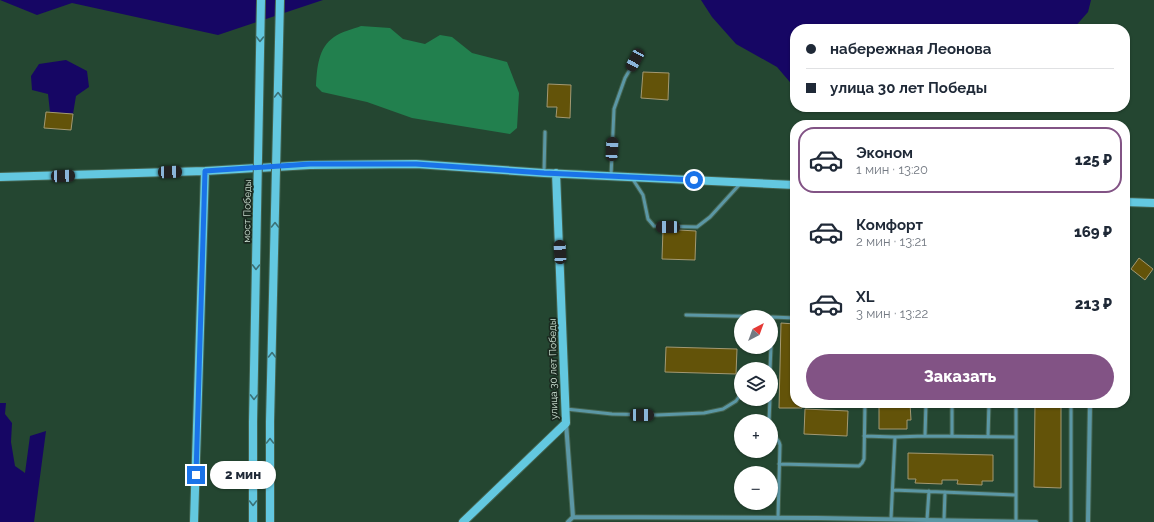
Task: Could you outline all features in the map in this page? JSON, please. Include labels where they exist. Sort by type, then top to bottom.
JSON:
[{"type":"main road","name":"мост Победы","points":[[253,522],[253,422],[261,0]]},
{"type":"main road","points":[[270,522],[270,422],[280,0]]},
{"type":"main road","points":[[0,177],[205,171],[310,164],[416,164],[544,173],[790,185]]},
{"type":"main road","points":[[194,522],[205,171]]},
{"type":"main road","name":"улица 30 лет Победы","points":[[463,522],[566,423],[556,173]]},
{"type":"main road","points":[[1130,202],[1154,203]]},
{"type":"street","points":[[1088,522],[1090,408]]},
{"type":"street","points":[[566,423],[573,517]]},
{"type":"street","points":[[568,522],[573,517],[778,518],[817,520],[891,519],[1036,522]]},
{"type":"lane","points":[[611,176],[614,109],[625,78],[635,60]]},
{"type":"lane","points":[[544,173],[545,132]]},
{"type":"lane","points":[[631,177],[643,195],[648,219],[654,226],[697,227],[710,217],[741,182]]},
{"type":"lane","points":[[686,315],[734,316]]},
{"type":"lane","points":[[778,317],[790,318]]},
{"type":"lane","points":[[566,409],[612,414],[657,415],[704,413],[723,409],[734,402]]},
{"type":"lane","points":[[779,464],[859,466],[864,459],[865,408]]},
{"type":"lane","points":[[925,436],[926,408]]},
{"type":"lane","points":[[952,408],[952,436]]},
{"type":"lane","points":[[988,437],[989,408]]},
{"type":"lane","points":[[1016,408],[1016,522]]},
{"type":"lane","points":[[1071,408],[1071,522]]},
{"type":"lane","points":[[864,436],[1016,437]]},
{"type":"lane","points":[[891,519],[895,437]]},
{"type":"lane","points":[[778,439],[780,442],[778,518]]},
{"type":"lane","points":[[893,490],[1015,495]]},
{"type":"lane","points":[[926,520],[929,491]]},
{"type":"lane","points":[[944,520],[945,492]]},
{"type":"lane","points":[[573,517],[574,522]]},
{"type":"green space","points":[[361,26],[390,28],[403,39],[425,44],[440,35],[452,37],[472,53],[507,62],[519,93],[517,128],[510,134],[412,118],[367,102],[322,92],[316,86],[319,59],[325,47],[337,35]]},
{"type":"shaded area","points":[[0,0],[323,0],[218,35],[72,3],[37,15]]},
{"type":"shaded area","points":[[701,0],[1091,0],[1088,12],[1077,24],[790,24],[790,82],[777,67],[736,44],[712,17]]},
{"type":"shaded area","points":[[66,60],[87,71],[89,87],[76,96],[73,114],[50,112],[48,94],[32,90],[31,76],[39,64]]},
{"type":"shaded area","points":[[0,403],[6,403],[5,414],[12,423],[11,442],[15,466],[25,473],[30,436],[46,431],[34,522],[0,522]]},
{"type":"building","points":[[643,72],[669,73],[668,100],[641,98]]},
{"type":"building","points":[[548,84],[571,85],[570,118],[556,117],[557,107],[547,107]]},
{"type":"building","points":[[46,112],[73,114],[71,130],[44,128]]},
{"type":"building","points":[[663,229],[696,231],[695,260],[662,259]]},
{"type":"building","points":[[1139,258],[1153,269],[1145,280],[1131,269]]},
{"type":"building","points":[[781,323],[790,324],[790,408],[779,408]]},
{"type":"building","points":[[666,347],[734,349],[734,354],[737,354],[736,362],[734,362],[734,374],[665,372]]},
{"type":"building","points":[[879,408],[910,408],[911,420],[907,420],[907,429],[879,429]]},
{"type":"building","points":[[1035,408],[1061,408],[1061,488],[1034,487]]},
{"type":"building","points":[[805,409],[848,411],[847,436],[804,434]]},
{"type":"building","points":[[908,453],[993,455],[993,481],[982,481],[982,485],[957,484],[958,480],[942,480],[942,484],[915,483],[916,479],[908,479]]},
{"type":"route","points":[[196,475],[205,171],[310,164],[416,164],[544,173],[694,180]]}]
